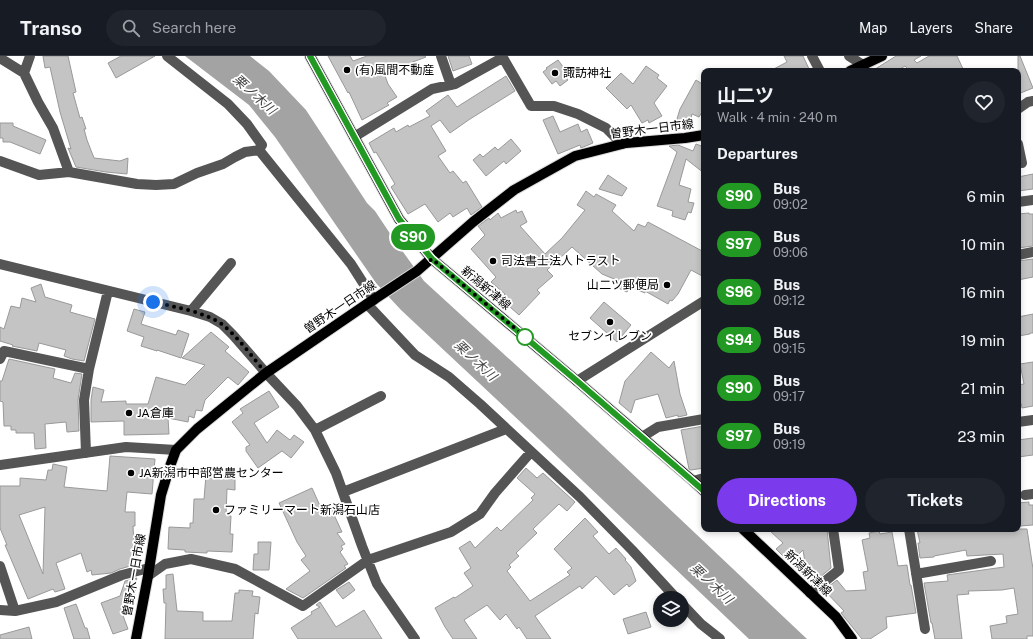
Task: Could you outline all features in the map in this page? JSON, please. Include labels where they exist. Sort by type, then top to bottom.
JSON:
[{"type":"main road","name":"新潟新津線","points":[[310,56],[399,219],[432,259],[577,381],[701,488]]},
{"type":"main road","points":[[864,68],[882,56]]},
{"type":"main road","name":"曽野木一日市線","points":[[136,639],[161,495],[176,450],[197,429],[266,373],[417,271],[473,222],[514,190],[575,156],[622,144],[701,135]]},
{"type":"main road","name":"新潟新津線","points":[[746,532],[836,617],[852,639]]},
{"type":"street","points":[[24,73],[30,56]]},
{"type":"street","points":[[167,56],[228,104],[247,124],[262,145],[259,150]]},
{"type":"street","points":[[441,56],[451,85]]},
{"type":"street","points":[[812,56],[818,68]]},
{"type":"street","points":[[849,56],[864,68]]},
{"type":"street","points":[[354,138],[432,89],[455,84],[502,57],[531,106],[554,106],[578,114],[606,128],[622,144]]},
{"type":"street","points":[[0,58],[24,73],[53,128],[69,172]]},
{"type":"street","points":[[1021,107],[1028,102],[1033,101]]},
{"type":"street","points":[[0,161],[40,175],[69,172],[137,184],[156,185],[174,184],[197,173],[223,164],[245,152],[259,150]]},
{"type":"street","points":[[259,150],[351,264],[414,355],[449,378],[480,404],[580,497],[670,591]]},
{"type":"street","points":[[1021,158],[1022,163]]},
{"type":"street","points":[[1021,202],[1033,200]]},
{"type":"street","points":[[1021,254],[1033,252]]},
{"type":"street","points":[[191,311],[231,263]]},
{"type":"street","points":[[0,264],[191,311],[210,317],[222,324],[234,335],[266,373],[297,406],[315,430],[333,466],[377,584],[415,639]]},
{"type":"street","points":[[86,453],[84,400],[89,369],[108,291]]},
{"type":"street","points":[[577,381],[701,303]]},
{"type":"street","points":[[0,359],[4,351],[89,369]]},
{"type":"street","points":[[315,430],[381,396]]},
{"type":"street","points":[[642,437],[658,427],[701,420]]},
{"type":"street","points":[[1021,422],[1033,420]]},
{"type":"street","points":[[343,492],[506,429]]},
{"type":"street","points":[[0,465],[126,447],[176,450]]},
{"type":"street","points":[[0,610],[15,610],[56,602],[122,575],[148,572],[165,564],[191,559],[235,569],[303,606],[368,560],[451,532],[480,514],[495,493],[530,452]]},
{"type":"street","points":[[693,481],[701,479]]},
{"type":"street","points":[[810,593],[839,570],[833,532]]},
{"type":"street","points":[[909,532],[925,629]]},
{"type":"street","points":[[916,574],[991,561]]},
{"type":"street","points":[[0,566],[15,610]]},
{"type":"street","points":[[689,611],[717,638]]},
{"type":"water","name":"栗ノ木川","points":[[185,56],[250,56],[269,71],[306,110],[367,203],[375,211],[424,281],[565,410],[807,639],[749,639],[401,310],[376,283],[275,137],[249,105]]},
{"type":"building","points":[[43,56],[68,56],[76,92],[73,93],[80,118],[82,117],[86,129],[84,129],[94,158],[120,161],[128,158],[127,174],[76,167],[68,148],[71,149],[60,112],[50,67],[45,68]]},
{"type":"building","points":[[121,56],[155,56],[116,78],[108,63]]},
{"type":"building","points":[[328,56],[350,56],[353,61],[367,56],[426,57],[384,73],[388,84],[397,97],[387,103],[389,105],[362,120],[349,92],[348,93]]},
{"type":"building","points":[[448,56],[469,56],[472,64],[453,71]]},
{"type":"building","points":[[784,56],[803,56],[809,68],[776,68],[787,62]]},
{"type":"building","points":[[896,56],[921,56],[914,60],[917,63],[929,56],[957,56],[963,68],[907,68],[905,66],[902,68],[877,68]]},
{"type":"building","points":[[1018,56],[1020,56],[1033,88],[1021,93],[1021,68],[1018,68]]},
{"type":"building","name":"諏訪神社","points":[[558,60],[567,72],[564,75],[568,80],[560,86],[556,81],[552,84],[543,72],[547,69],[546,68]]},
{"type":"building","points":[[646,66],[659,75],[657,78],[667,86],[654,103],[662,116],[649,123],[648,120],[642,123],[631,105],[627,109],[606,88],[621,73],[633,84]]},
{"type":"building","points":[[506,76],[515,91],[450,133],[440,120],[431,126],[446,151],[438,156],[450,173],[453,171],[463,183],[466,181],[482,207],[471,215],[467,208],[453,217],[450,213],[438,222],[425,204],[408,214],[391,187],[395,184],[369,143],[394,128],[396,132],[408,125],[409,127],[430,116],[426,111],[448,95],[457,107]]},
{"type":"building","points":[[696,80],[701,83],[701,114],[699,117],[692,114],[689,126],[676,122],[680,109]]},
{"type":"building","points":[[553,116],[560,132],[578,124],[581,132],[587,129],[593,143],[581,148],[580,145],[558,154],[543,120]]},
{"type":"building","points":[[0,123],[13,123],[13,126],[46,140],[40,154],[10,142],[3,142],[3,138],[0,138]]},
{"type":"building","points":[[511,139],[521,151],[506,164],[504,161],[486,176],[473,160],[480,154],[483,157],[495,147],[498,150]]},
{"type":"building","points":[[696,144],[701,146],[701,171],[686,159],[679,185],[691,189],[688,202],[694,203],[691,213],[688,212],[685,220],[672,216],[673,211],[657,206],[677,152],[669,146],[678,145],[693,151]]},
{"type":"building","points":[[1033,174],[1033,189],[1021,191],[1021,176]]},
{"type":"building","points":[[608,175],[627,188],[622,196],[599,189]]},
{"type":"building","points":[[586,191],[594,197],[596,194],[616,205],[612,211],[634,231],[638,224],[645,227],[648,222],[701,250],[701,275],[691,270],[678,294],[672,301],[670,300],[668,304],[645,291],[645,293],[630,287],[627,292],[616,287],[619,281],[602,274],[572,247],[547,270],[553,276],[537,290],[540,293],[519,315],[501,299],[505,294],[491,282],[496,277],[471,249],[485,235],[478,226],[489,218],[490,220],[498,213],[501,218],[516,210],[517,213],[522,211],[527,222],[520,226],[545,254],[562,238],[585,210],[577,205]]},
{"type":"building","points":[[1021,214],[1033,214],[1033,246],[1021,248]]},
{"type":"building","points":[[1033,259],[1033,277],[1021,279],[1021,261]]},
{"type":"building","points":[[41,284],[45,297],[72,305],[70,312],[95,319],[84,361],[64,356],[66,350],[39,343],[37,351],[12,346],[13,345],[0,341],[0,327],[4,329],[11,306],[20,308],[22,298],[36,302],[31,288]]},
{"type":"building","name":"セブンイレブン","points":[[604,302],[631,325],[617,342],[590,318]]},
{"type":"building","points":[[134,309],[145,312],[141,324],[176,335],[178,330],[189,334],[181,358],[141,346],[144,337],[127,331]]},
{"type":"building","points":[[1033,314],[1033,333],[1021,336],[1021,316]]},
{"type":"building","points":[[211,332],[229,347],[225,351],[249,372],[238,385],[228,377],[205,400],[202,411],[196,410],[194,418],[189,416],[188,422],[168,418],[169,434],[124,435],[124,421],[91,422],[91,400],[93,387],[104,390],[101,402],[126,401],[126,404],[148,404],[156,377],[185,385],[205,365],[182,358]]},
{"type":"building","points":[[651,352],[669,368],[674,361],[680,394],[687,415],[678,417],[678,415],[666,418],[658,394],[635,400],[631,413],[619,403],[625,381]]},
{"type":"building","points":[[9,359],[55,369],[53,378],[71,383],[75,373],[82,374],[78,400],[79,431],[67,432],[66,422],[45,424],[46,448],[35,449],[34,433],[16,433],[16,430],[11,430],[11,426],[4,426],[3,402],[0,401],[0,381],[2,381]]},
{"type":"building","points":[[1033,362],[1033,406],[1022,408],[1021,384],[1024,384],[1021,364]]},
{"type":"building","points":[[269,391],[279,407],[254,423],[267,443],[277,430],[290,440],[294,435],[304,442],[291,458],[282,451],[258,468],[246,451],[246,447],[250,445],[232,422],[243,413],[240,409]]},
{"type":"building","points":[[701,427],[701,468],[689,469],[681,430]]},
{"type":"building","points":[[1033,438],[1033,455],[1021,457],[1021,440]]},
{"type":"building","points":[[110,456],[155,459],[152,494],[127,492],[125,512],[135,512],[135,526],[133,526],[134,546],[137,546],[137,564],[111,573],[92,575],[91,570],[87,572],[81,553],[56,563],[65,589],[55,592],[53,589],[28,599],[5,545],[7,545],[0,528],[0,486],[20,486],[20,478],[46,480],[48,470],[52,470],[53,464],[67,467],[64,487],[107,491]],"holes":[[[45,507],[43,574],[19,515]]]},
{"type":"building","points":[[526,468],[537,478],[543,473],[575,502],[567,511],[559,504],[533,529],[537,533],[516,553],[519,556],[509,565],[511,567],[507,571],[530,601],[570,575],[567,572],[572,568],[554,549],[585,518],[598,532],[593,536],[609,554],[616,548],[626,559],[625,560],[631,567],[636,581],[629,587],[627,584],[614,595],[596,576],[582,589],[580,586],[535,616],[551,639],[527,639],[519,627],[517,629],[506,614],[500,620],[487,605],[464,620],[477,639],[453,639],[435,608],[454,597],[455,598],[473,586],[464,573],[471,568],[459,548],[470,541],[475,548],[497,527],[501,531],[533,500],[531,498],[535,494],[517,478]]},
{"type":"building","points":[[206,475],[235,476],[235,490],[227,489],[226,515],[231,516],[230,534],[233,534],[232,552],[185,552],[185,550],[168,549],[169,527],[190,528],[190,523],[193,523],[194,499],[204,499]]},
{"type":"building","points":[[312,488],[321,508],[329,504],[342,532],[337,533],[345,544],[341,546],[343,549],[340,552],[348,564],[344,566],[346,568],[303,598],[286,589],[310,571],[301,560],[306,556],[297,542],[279,503]]},
{"type":"building","points":[[1029,502],[1029,505],[1033,505],[1033,525],[1021,526],[1021,503]]},
{"type":"building","points":[[1021,529],[1027,529],[1033,569],[1033,636],[1027,636],[1027,639],[992,639],[990,626],[1007,623],[1006,616],[1018,614],[1014,588],[1002,590],[968,591],[969,594],[957,595],[962,639],[935,639],[924,583],[948,581],[947,575],[1004,567],[1003,554],[967,556],[966,550],[934,557],[920,558],[918,543],[920,543],[918,532],[1021,532]]},
{"type":"building","points":[[771,532],[827,532],[831,568],[814,582],[809,582],[803,550],[790,563],[776,549],[783,543]]},
{"type":"building","points":[[879,532],[880,534],[892,532],[898,566],[907,565],[916,613],[886,617],[887,628],[870,639],[862,639],[841,613],[844,611],[824,590],[837,580],[846,591],[866,590],[863,572],[868,571],[862,540],[870,538],[869,533]]},
{"type":"building","points":[[258,542],[271,542],[269,570],[253,570],[254,554],[258,554]]},
{"type":"building","points":[[173,574],[177,611],[203,612],[203,621],[232,621],[235,593],[239,593],[239,590],[253,591],[252,596],[260,597],[258,614],[255,613],[253,639],[165,639],[166,603],[164,603],[163,589],[166,589],[166,575]]},
{"type":"building","points":[[137,578],[134,586],[136,587],[132,609],[122,613],[128,629],[113,634],[101,603],[120,596],[125,581]]},
{"type":"building","points":[[349,582],[355,590],[343,599],[336,590]]},
{"type":"building","points":[[320,602],[336,627],[364,610],[382,639],[298,639],[291,628],[312,614],[311,612],[320,607],[316,605]]},
{"type":"building","points":[[76,604],[85,628],[87,628],[90,639],[74,639],[64,608]]},
{"type":"building","points":[[646,612],[651,627],[628,634],[623,619]]},
{"type":"building","points":[[29,627],[32,639],[0,639],[0,635]]},
{"type":"bus line","name":"S90","points":[[310,56],[399,219],[432,259],[577,381],[701,488]]},
{"type":"place","name":"(有)風間不動産","points":[[347,70]]},
{"type":"place","name":"諏訪神社","points":[[555,73]]},
{"type":"place","name":"司法書士法人トラスト","points":[[493,261]]},
{"type":"place","name":"山二ツ郵便局","points":[[667,285]]},
{"type":"place","name":"セブンイレブン","points":[[610,322]]},
{"type":"place","name":"JA倉庫","points":[[129,413]]},
{"type":"place","name":"JA新潟市中部営農センター","points":[[131,473]]},
{"type":"place","name":"ファミリーマート新潟石山店","points":[[216,510]]},
{"type":"route","points":[[153,302],[210,317],[222,324],[234,335],[266,373],[417,271],[432,259],[529,340],[525,337]]}]
